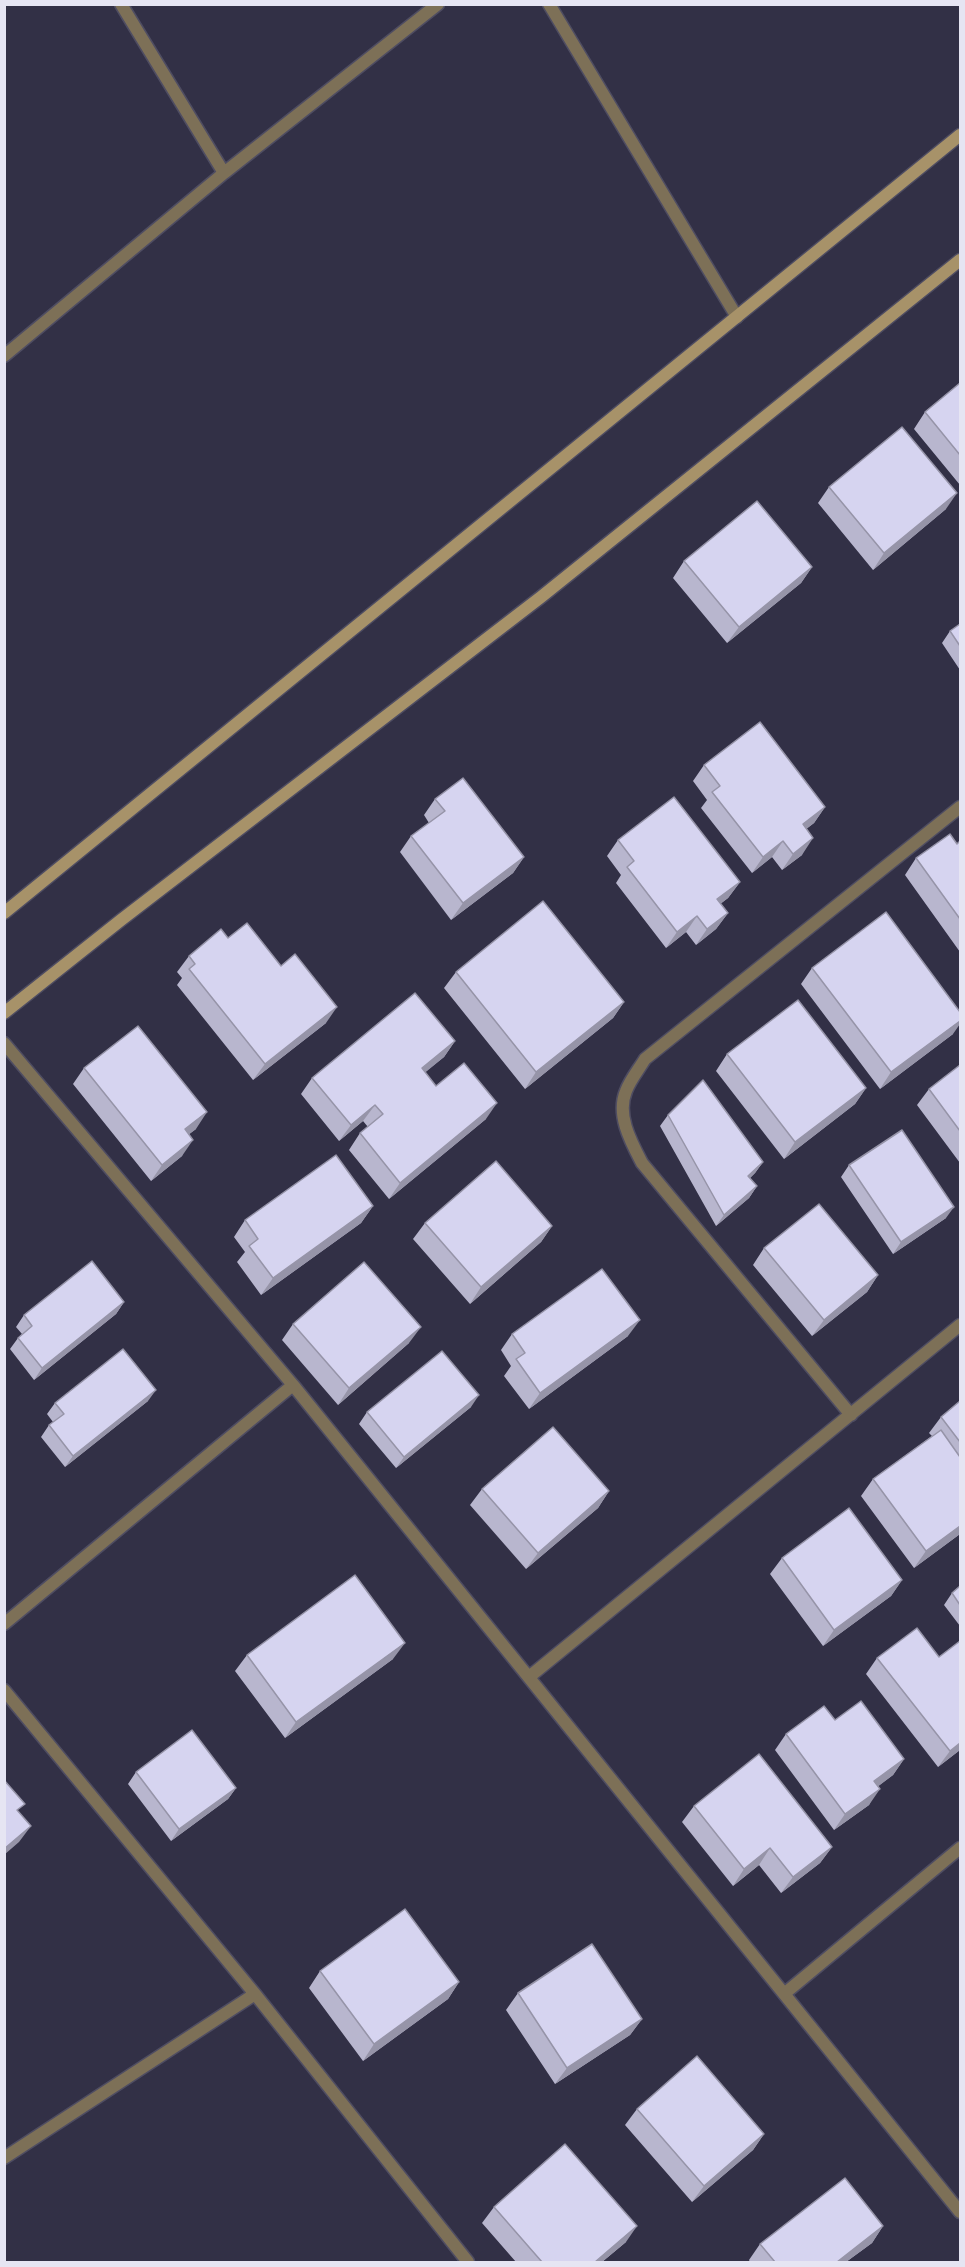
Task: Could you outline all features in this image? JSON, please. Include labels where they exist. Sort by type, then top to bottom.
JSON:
[{"type":"main road","points":[[4,913],[960,135]]},
{"type":"main road","points":[[4,1013],[121,920],[541,597],[960,260]]},
{"type":"street","points":[[121,4],[224,172]]},
{"type":"street","points":[[4,356],[224,172],[438,4]]},
{"type":"street","points":[[549,4],[737,317]]},
{"type":"street","points":[[851,1415],[642,1163],[629,1138],[623,1117],[625,1092],[645,1059],[960,807]]},
{"type":"street","points":[[4,1043],[293,1385],[960,2212]]},
{"type":"street","points":[[529,1677],[960,1325]]},
{"type":"street","points":[[4,1624],[293,1385]]},
{"type":"street","points":[[4,1690],[255,1994],[468,2262]]},
{"type":"street","points":[[784,1994],[960,1848]]},
{"type":"street","points":[[4,2158],[255,1994]]},
{"type":"building","points":[[960,383],[960,455],[925,412]]},
{"type":"building","points":[[902,427],[957,493],[884,553],[829,487]]},
{"type":"building","points":[[757,501],[812,567],[739,627],[684,561]]},
{"type":"building","points":[[960,624],[960,646],[950,631]]},
{"type":"building","points":[[760,722],[825,807],[803,824],[813,838],[793,854],[783,841],[763,857],[712,792],[720,786],[704,765]]},
{"type":"building","points":[[463,778],[524,857],[463,903],[411,836],[445,811],[435,799]]},
{"type":"building","points":[[674,797],[740,882],[717,899],[728,913],[707,929],[697,916],[677,932],[627,867],[634,861],[618,840]]},
{"type":"building","points":[[950,834],[957,844],[960,841],[960,919],[916,858]]},
{"type":"building","points":[[543,901],[624,1002],[536,1072],[456,972]]},
{"type":"building","points":[[886,912],[960,1012],[960,1021],[891,1072],[812,968]]},
{"type":"building","points":[[247,923],[281,966],[295,954],[337,1007],[265,1064],[189,969],[195,964],[189,956],[221,929],[228,938]]},
{"type":"building","points":[[415,993],[455,1041],[422,1068],[436,1086],[464,1063],[497,1103],[400,1183],[360,1133],[383,1114],[375,1105],[351,1125],[312,1078]]},
{"type":"building","points":[[798,1000],[866,1088],[795,1142],[727,1054]]},
{"type":"building","points":[[138,1026],[207,1112],[185,1129],[193,1140],[162,1165],[84,1068]]},
{"type":"building","points":[[960,1065],[960,1131],[929,1089]]},
{"type":"building","points":[[703,1080],[763,1162],[748,1176],[757,1186],[724,1215],[668,1115]]},
{"type":"building","points":[[902,1130],[954,1207],[901,1242],[849,1165]]},
{"type":"building","points":[[336,1155],[373,1206],[273,1278],[249,1246],[258,1239],[245,1220]]},
{"type":"building","points":[[496,1161],[552,1226],[481,1287],[425,1223]]},
{"type":"building","points":[[819,1204],[878,1275],[824,1320],[764,1248]]},
{"type":"building","points":[[92,1261],[124,1302],[42,1368],[18,1338],[32,1326],[24,1315]]},
{"type":"building","points":[[364,1262],[421,1327],[349,1388],[293,1324]]},
{"type":"building","points":[[602,1269],[640,1320],[540,1393],[516,1359],[525,1353],[512,1334]]},
{"type":"building","points":[[123,1349],[156,1390],[73,1456],[49,1425],[64,1414],[55,1403]]},
{"type":"building","points":[[442,1351],[479,1395],[404,1457],[367,1412]]},
{"type":"building","points":[[960,1401],[960,1442],[941,1417]]},
{"type":"building","points":[[553,1427],[609,1491],[538,1553],[482,1489]]},
{"type":"building","points":[[941,1430],[960,1457],[960,1526],[926,1551],[873,1479]]},
{"type":"building","points":[[849,1508],[902,1580],[834,1630],[782,1558]]},
{"type":"building","points":[[355,1575],[405,1643],[296,1722],[247,1655]]},
{"type":"building","points":[[960,1586],[960,1605],[952,1593]]},
{"type":"building","points":[[917,1628],[939,1657],[960,1641],[960,1743],[950,1751],[877,1658]]},
{"type":"building","points":[[861,1701],[904,1759],[874,1781],[880,1789],[845,1814],[786,1734],[824,1706],[835,1720]]},
{"type":"building","points":[[192,1730],[236,1788],[179,1829],[136,1772]]},
{"type":"building","points":[[759,1754],[832,1847],[793,1877],[770,1848],[744,1869],[694,1806]]},
{"type":"building","points":[[4,1780],[25,1804],[17,1810],[31,1826],[4,1849]]},
{"type":"building","points":[[405,1909],[459,1982],[374,2044],[320,1971]]},
{"type":"building","points":[[592,1944],[642,2019],[567,2068],[518,1993]]},
{"type":"building","points":[[697,2056],[764,2134],[704,2186],[637,2109]]},
{"type":"building","points":[[565,2144],[637,2226],[595,2262],[542,2262],[494,2207]]},
{"type":"building","points":[[845,2178],[883,2226],[837,2262],[775,2262],[760,2244]]}]
